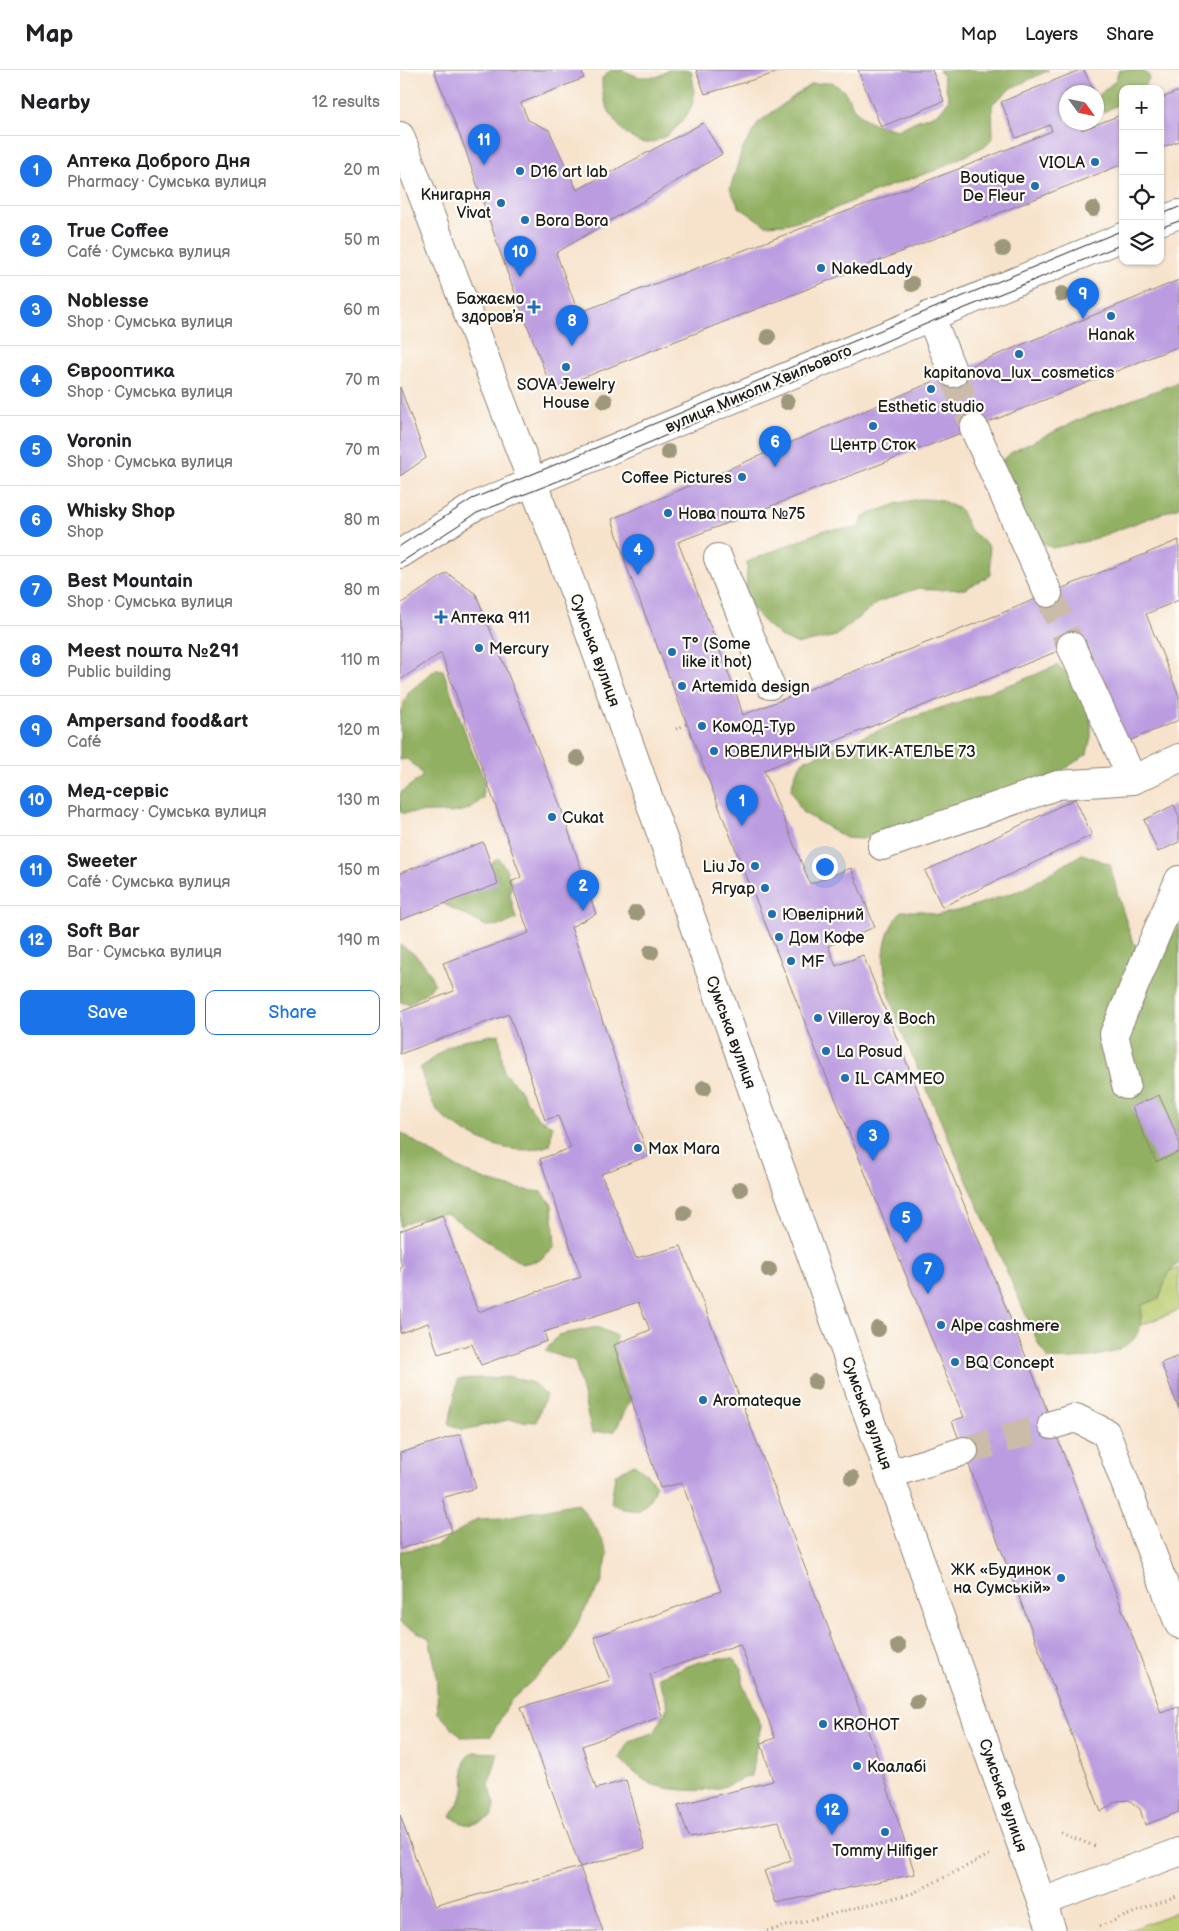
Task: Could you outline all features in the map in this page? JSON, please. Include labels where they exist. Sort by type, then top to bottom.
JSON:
[{"type":"main road","name":"Сумська вулиця","points":[[400,136],[584,617],[1052,1931]]},
{"type":"main road","points":[[1163,220],[1179,214]]},
{"type":"main road","name":"вулиця Миколи Хвильового","points":[[400,554],[474,506],[1119,239]]},
{"type":"main road","points":[[930,316],[953,373]]},
{"type":"main road","points":[[974,428],[1048,593]]},
{"type":"main road","points":[[718,558],[770,685]]},
{"type":"main road","points":[[1071,646],[1133,780]]},
{"type":"main road","points":[[882,846],[1058,785],[1133,780],[1179,758]]},
{"type":"main road","points":[[1126,1085],[1114,1034],[1179,880]]},
{"type":"main road","points":[[1052,1425],[1076,1418],[1106,1433],[1179,1624]]},
{"type":"main road","points":[[890,1474],[964,1451]]},
{"type":"main road","points":[[1042,1902],[1179,1852]]},
{"type":"path","points":[[676,729],[687,724]]},
{"type":"path","points":[[768,1931],[913,1893],[989,1855]]},
{"type":"path","points":[[1100,1926],[1179,1895]]},
{"type":"green space","points":[[611,70],[622,70],[639,77],[657,77],[668,70],[691,70],[694,94],[691,108],[682,122],[669,134],[654,142],[639,142],[618,125],[608,109],[602,90],[602,78]]},
{"type":"green space","points":[[939,70],[1049,70],[1010,89],[992,104],[993,137],[987,145],[936,170],[887,187],[819,215],[785,224],[765,225],[739,207],[730,189],[742,150],[759,122],[811,84],[832,82],[845,92],[855,110],[869,122],[897,130],[939,113],[949,100],[943,76]]},
{"type":"green space","points":[[1119,70],[1142,70],[1150,77],[1145,85],[1119,85],[1119,104],[1104,112],[1104,91],[1115,81]]},
{"type":"green space","points":[[1179,382],[1179,507],[1088,541],[1052,548],[1035,538],[1002,460],[1012,452],[1078,420]]},
{"type":"green space","points":[[920,499],[941,500],[961,510],[969,529],[989,546],[991,575],[965,589],[935,590],[919,588],[878,602],[836,636],[799,644],[782,638],[762,620],[746,600],[747,562],[824,530],[859,528],[864,516],[899,503]]},
{"type":"green space","points":[[1058,665],[1072,678],[1091,714],[1091,737],[1087,754],[1054,776],[862,839],[846,838],[802,812],[791,789],[795,774],[803,761],[905,720],[1020,681]]},
{"type":"green space","points":[[436,669],[443,670],[484,779],[483,798],[470,809],[452,813],[403,813],[400,812],[400,793],[423,776],[407,759],[400,760],[400,712],[409,692]]},
{"type":"green space","points":[[1082,854],[1110,864],[1133,943],[1139,947],[1163,953],[1179,923],[1179,1263],[1168,1273],[1159,1299],[1142,1305],[1139,1329],[1136,1336],[1129,1343],[1120,1349],[1096,1356],[1048,1359],[1040,1347],[900,1028],[890,998],[884,969],[884,954],[886,940],[901,911],[924,911],[936,915],[961,910],[1024,889]]},
{"type":"green space","points":[[498,858],[506,869],[511,882],[510,895],[516,919],[503,925],[486,926],[444,904]]},
{"type":"green space","points":[[400,945],[412,952],[421,961],[429,971],[434,984],[427,992],[409,1004],[400,1002]]},
{"type":"green space","points":[[499,1034],[504,1073],[518,1087],[537,1117],[552,1126],[550,1145],[526,1150],[503,1147],[480,1140],[446,1120],[438,1112],[431,1100],[420,1068],[447,1047],[463,1040]]},
{"type":"green space","points":[[400,1132],[451,1164],[483,1179],[501,1185],[542,1192],[552,1205],[555,1246],[540,1260],[522,1264],[446,1213],[416,1219],[400,1227]]},
{"type":"green space","points":[[1179,1268],[1179,1310],[1139,1326],[1129,1287]]},
{"type":"green space","points":[[597,1327],[616,1336],[617,1361],[631,1399],[615,1431],[592,1433],[575,1361],[545,1351],[559,1335]]},
{"type":"green space","points":[[512,1377],[533,1383],[546,1395],[536,1422],[508,1420],[463,1430],[449,1424],[458,1379]]},
{"type":"green space","points":[[634,1464],[646,1473],[656,1485],[650,1499],[639,1511],[623,1509],[611,1503],[615,1475]]},
{"type":"green space","points":[[578,1503],[597,1530],[608,1554],[601,1584],[582,1614],[564,1651],[510,1701],[491,1736],[461,1737],[438,1713],[436,1670],[429,1638],[400,1623],[400,1551],[436,1546],[477,1519],[501,1518]]},
{"type":"green space","points":[[722,1658],[733,1659],[742,1668],[742,1682],[761,1726],[751,1776],[713,1790],[684,1790],[663,1787],[645,1781],[619,1758],[629,1741],[655,1732],[668,1706],[658,1677],[699,1662]]},
{"type":"green space","points":[[475,1752],[498,1753],[489,1785],[495,1805],[491,1817],[475,1824],[466,1824],[451,1816],[464,1790],[464,1763],[469,1755]]},
{"type":"green space","points":[[1179,1911],[1179,1931],[1127,1931]]},
{"type":"building","points":[[434,70],[581,70],[584,78],[521,103],[528,120],[549,130],[577,190],[703,123],[722,154],[556,253],[575,304],[586,310],[961,168],[1052,131],[1050,125],[1016,138],[1001,102],[1080,70],[1084,70],[1091,85],[1059,85],[1059,130],[1104,130],[1104,121],[1119,116],[1119,166],[552,390],[507,272],[464,146]]},
{"type":"building","points":[[696,70],[786,70],[705,94]]},
{"type":"building","points":[[858,70],[932,70],[944,101],[881,127]]},
{"type":"building","points":[[1179,91],[1179,141],[1164,147],[1164,130],[1164,97]]},
{"type":"building","points":[[1179,280],[1179,346],[974,428],[678,542],[743,715],[997,615],[1179,540],[1179,600],[1146,614],[1179,696],[1179,720],[1126,742],[1085,640],[764,770],[810,884],[851,868],[875,927],[828,946],[836,966],[863,955],[1039,1389],[1161,1712],[1179,1706],[1179,1812],[1145,1825],[1140,1809],[1129,1800],[1116,1801],[1101,1812],[952,1421],[964,1417],[726,825],[629,573],[612,519],[953,373]]},
{"type":"building","points":[[400,387],[426,458],[400,476]]},
{"type":"building","points":[[447,573],[476,594],[560,805],[596,914],[571,927],[648,1156],[601,1174],[636,1258],[681,1246],[875,1749],[915,1874],[776,1903],[764,1871],[791,1860],[779,1821],[689,1838],[678,1805],[773,1781],[761,1743],[775,1738],[740,1644],[650,1674],[662,1716],[582,1746],[596,1789],[626,1780],[645,1849],[580,1867],[521,1707],[610,1680],[594,1637],[721,1591],[682,1483],[660,1488],[614,1345],[650,1330],[638,1302],[544,1332],[547,1341],[481,1365],[472,1344],[438,1354],[428,1323],[400,1333],[400,1268],[402,1267],[400,1259],[400,1231],[442,1215],[478,1312],[581,1277],[540,1159],[571,1148],[558,1116],[545,1120],[509,1014],[400,1054],[400,1012],[454,991],[443,963],[529,933],[511,882],[521,877],[441,653],[400,680],[400,604]]},
{"type":"building","points":[[1075,799],[1092,835],[942,907],[925,871]]},
{"type":"building","points":[[1174,805],[1179,816],[1179,842],[1158,852],[1144,820]]},
{"type":"building","points":[[483,842],[498,884],[400,920],[400,873]]},
{"type":"building","points":[[1159,1095],[1179,1140],[1179,1152],[1156,1162],[1132,1107]]},
{"type":"building","points":[[1179,1356],[1179,1409],[1161,1363]]},
{"type":"building","points":[[460,1434],[476,1488],[442,1498],[452,1532],[400,1549],[400,1453]]},
{"type":"building","points":[[400,1815],[433,1907],[580,1867],[603,1931],[400,1931]]},
{"type":"tunnel","points":[[953,373],[974,428]]},
{"type":"tunnel","points":[[1048,593],[1071,646]]},
{"type":"tunnel","points":[[964,1451],[1052,1425]]},
{"type":"tram line","points":[[1164,213],[1179,207]]},
{"type":"tram line","points":[[1164,227],[1179,221]]},
{"type":"tram line","points":[[400,546],[472,499],[1119,232]]},
{"type":"tram line","points":[[400,563],[477,513],[576,474],[933,321],[1119,246]]},
{"type":"place","name":"VIOLA","points":[[1095,162]]},
{"type":"place","name":"Sweeter","points":[[484,165]]},
{"type":"place","name":"D16 art lab","points":[[520,171]]},
{"type":"place","name":"Boutique De Fleur","points":[[1035,186]]},
{"type":"place","name":"Книгарня Vivat","points":[[501,203]]},
{"type":"place","name":"Bora Bora","points":[[525,220]]},
{"type":"place","name":"NakedLady","points":[[821,268]]},
{"type":"place","name":"Мед-сервіс","points":[[520,277]]},
{"type":"place","name":"Бажаємо здоровʼя","points":[[534,307]]},
{"type":"place","name":"Hanak","points":[[1111,316]]},
{"type":"place","name":"Ampersand food&art","points":[[1083,319]]},
{"type":"place","name":"Meest пошта №291","points":[[572,346]]},
{"type":"place","name":"kapitanova_lux_cosmetics","points":[[1019,354]]},
{"type":"place","name":"SOVA Jewelry House","points":[[566,367]]},
{"type":"place","name":"Esthetic studio","points":[[931,389]]},
{"type":"place","name":"Центр Сток","points":[[873,426]]},
{"type":"place","name":"Whisky Shop","points":[[775,467]]},
{"type":"place","name":"Coffee Pictures","points":[[742,477]]},
{"type":"place","name":"Нова пошта №75","points":[[668,513]]},
{"type":"place","name":"Єврооптика","points":[[638,575]]},
{"type":"place","name":"Аптека 911","points":[[441,617]]},
{"type":"place","name":"Mercury","points":[[479,648]]},
{"type":"place","name":"T° (Some like it hot)","points":[[672,652]]},
{"type":"place","name":"Аrtemida design","points":[[682,686]]},
{"type":"place","name":"КомОД-Тур","points":[[702,726]]},
{"type":"place","name":"ЮВЕЛИРНЫЙ БУТИК-АТЕЛЬЕ 73","points":[[714,751]]},
{"type":"place","name":"Cukat","points":[[552,817]]},
{"type":"place","name":"Аптека Доброго Дня","points":[[742,826]]},
{"type":"place","name":"Liu Jo","points":[[755,866]]},
{"type":"place","name":"Ягуар","points":[[765,888]]},
{"type":"place","name":"True Coffee","points":[[583,911]]},
{"type":"place","name":"Ювелірний","points":[[772,914]]},
{"type":"place","name":"Дом Кофе","points":[[779,937]]},
{"type":"place","name":"MF","points":[[791,961]]},
{"type":"place","name":"Villeroy & Boch","points":[[818,1018]]},
{"type":"place","name":"La Posud","points":[[826,1051]]},
{"type":"place","name":"IL CAMMEO","points":[[845,1078]]},
{"type":"place","name":"Max Mara","points":[[638,1148]]},
{"type":"place","name":"Noblesse","points":[[873,1161]]},
{"type":"place","name":"Voronin","points":[[906,1243]]},
{"type":"place","name":"Best Mountain","points":[[928,1294]]},
{"type":"place","name":"Alpe cashmere","points":[[941,1325]]},
{"type":"place","name":"BQ Concept","points":[[955,1362]]},
{"type":"place","name":"Aromateque","points":[[703,1400]]},
{"type":"place","name":"ЖК «Будинок на Сумській»","points":[[1061,1578]]},
{"type":"place","name":"KROHOT","points":[[823,1724]]},
{"type":"place","name":"Коалабі","points":[[857,1766]]},
{"type":"place","name":"Tommy Hilfiger","points":[[885,1832]]},
{"type":"place","name":"Soft Bar","points":[[832,1835]]}]
